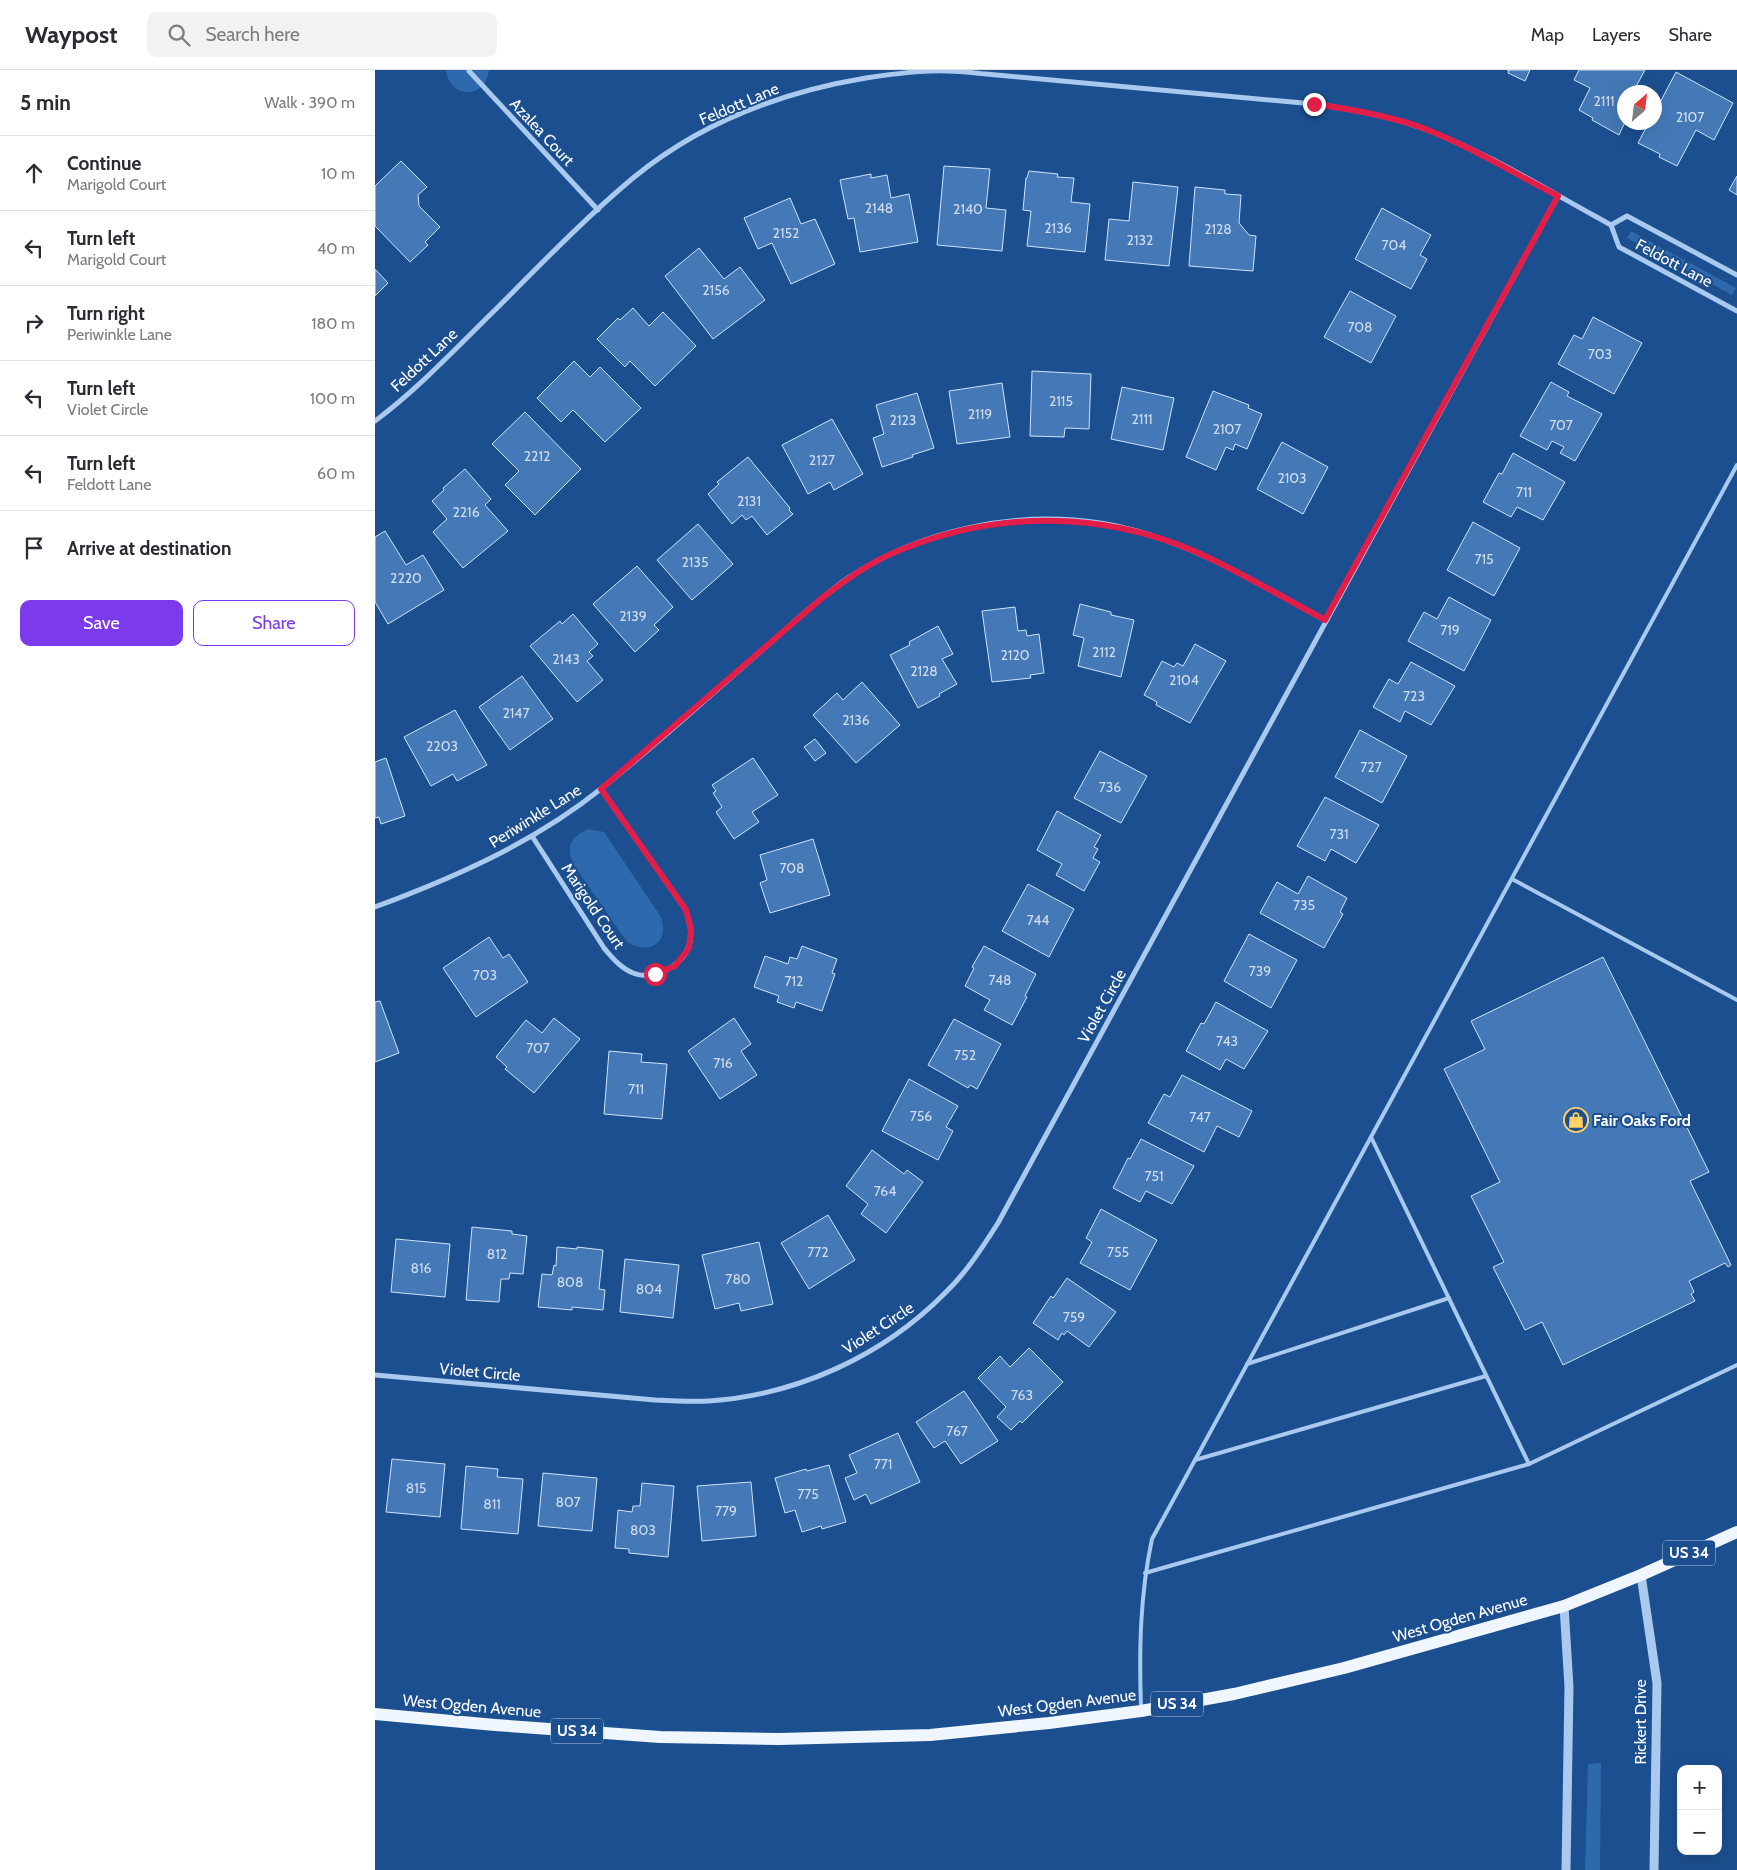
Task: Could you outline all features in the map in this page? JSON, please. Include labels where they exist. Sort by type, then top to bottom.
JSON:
[{"type":"main road","name":"West Ogden Avenue","points":[[375,1714],[660,1737],[779,1739],[930,1735],[1049,1724],[1234,1694],[1344,1668],[1563,1606],[1641,1575],[1737,1532]]},
{"type":"street","name":"Azalea Court","points":[[469,71],[598,210]]},
{"type":"street","name":"Feldott Lane","points":[[375,421],[416,388],[598,210],[633,179],[669,152],[698,135],[757,106],[820,86],[886,75],[948,71],[1314,104],[1350,109],[1410,124],[1446,138],[1611,225],[1619,247],[1737,311]]},
{"type":"street","name":"Violet Circle","points":[[375,1375],[655,1400],[717,1400],[773,1391],[813,1378],[861,1356],[911,1324],[946,1292],[975,1259],[998,1224],[1325,620],[1558,196]]},
{"type":"street","name":"Feldott Lane","points":[[1611,225],[1627,216],[1737,275]]},
{"type":"street","name":"Periwinkle Lane","points":[[375,907],[483,863],[532,836],[601,789],[802,614],[849,577],[902,549],[958,530],[1005,522],[1041,520],[1076,521],[1124,528],[1193,551],[1233,570],[1325,620]]},
{"type":"street","name":"Marigold Court","points":[[532,836],[604,948],[618,964],[634,974],[655,974],[675,966],[689,948],[691,929],[686,910],[601,789]]},
{"type":"street","name":"Rickert Drive","points":[[1641,1575],[1657,1683],[1653,1870]]},
{"type":"street","points":[[1563,1606],[1569,1687],[1566,1870]]},
{"type":"lane","points":[[1141,1710],[1140,1632],[1145,1573],[1152,1539],[1737,465]]},
{"type":"lane","points":[[1511,879],[1737,1000]]},
{"type":"lane","points":[[1371,1137],[1529,1464]]},
{"type":"lane","points":[[1247,1364],[1449,1298]]},
{"type":"lane","points":[[1145,1573],[1529,1464],[1737,1365]]},
{"type":"lane","points":[[1195,1460],[1486,1376]]},
{"type":"shaded area","points":[[446,70],[489,70],[486,80],[481,87],[475,91],[467,92],[460,91],[454,86],[449,80]]},
{"type":"shaded area","points":[[1631,231],[1736,288],[1732,295],[1627,238]]},
{"type":"shaded area","points":[[588,829],[604,832],[661,917],[662,934],[660,940],[655,944],[642,948],[627,942],[574,865],[570,853],[571,843],[577,835]]},
{"type":"shaded area","points":[[1601,1763],[1600,1870],[1585,1870],[1588,1764]]},
{"type":"building","points":[[1507,70],[1530,70],[1525,81],[1508,73],[1509,71]]},
{"type":"building","points":[[1579,70],[1645,70],[1637,85],[1617,85],[1617,130],[1621,130],[1619,135],[1592,120],[1593,118],[1579,110],[1590,88],[1574,80]]},
{"type":"building","points":[[1676,72],[1733,103],[1714,140],[1696,130],[1677,166],[1659,157],[1660,154],[1638,143],[1645,130],[1662,130],[1662,99]]},
{"type":"building","points":[[401,161],[427,187],[418,195],[419,206],[440,227],[425,242],[428,245],[410,262],[375,226],[375,186]]},
{"type":"building","points":[[944,166],[990,169],[986,208],[1006,210],[1002,251],[937,245]]},
{"type":"building","points":[[1029,171],[1058,174],[1057,177],[1074,178],[1071,202],[1090,204],[1085,252],[1027,246],[1031,211],[1023,210],[1026,178]]},
{"type":"building","points":[[871,174],[871,178],[887,175],[891,198],[909,194],[918,242],[860,252],[854,218],[848,219],[840,180]]},
{"type":"building","points":[[1737,176],[1737,195],[1729,190]]},
{"type":"building","points":[[1133,182],[1178,187],[1169,266],[1105,260],[1109,219],[1129,221]]},
{"type":"building","points":[[1195,187],[1225,190],[1225,194],[1241,195],[1239,223],[1249,235],[1256,236],[1253,271],[1189,266]]},
{"type":"building","points":[[790,198],[801,224],[815,219],[835,264],[791,284],[772,243],[758,249],[744,218]]},
{"type":"building","points":[[1382,208],[1431,235],[1420,255],[1427,259],[1411,289],[1355,259]]},
{"type":"building","points":[[699,248],[724,279],[740,267],[765,300],[713,339],[665,276]]},
{"type":"building","points":[[375,269],[388,283],[375,296]]},
{"type":"building","points":[[1350,291],[1396,316],[1371,363],[1324,337]]},
{"type":"building","points":[[633,308],[649,326],[663,312],[696,346],[655,386],[630,361],[625,367],[597,339],[618,318],[620,320]]},
{"type":"building","points":[[1593,317],[1642,343],[1614,394],[1558,364],[1574,335],[1582,339]]},
{"type":"building","points":[[574,361],[590,377],[600,367],[641,408],[605,442],[573,410],[561,422],[537,398]]},
{"type":"building","points":[[1032,371],[1091,374],[1089,429],[1065,428],[1064,437],[1030,436]]},
{"type":"building","points":[[1551,382],[1569,392],[1567,396],[1602,414],[1575,461],[1560,453],[1564,447],[1552,441],[1547,450],[1520,436]]},
{"type":"building","points":[[1002,383],[1010,437],[957,444],[949,391]]},
{"type":"building","points":[[1122,387],[1174,398],[1163,450],[1111,439]]},
{"type":"building","points":[[1213,391],[1249,405],[1248,408],[1262,414],[1247,449],[1235,444],[1233,450],[1226,447],[1216,470],[1186,457]]},
{"type":"building","points":[[917,393],[934,448],[882,467],[873,438],[884,434],[876,405]]},
{"type":"building","points":[[525,412],[581,469],[535,515],[505,485],[519,471],[492,444]]},
{"type":"building","points":[[832,419],[863,474],[834,490],[830,482],[808,494],[782,445]]},
{"type":"building","points":[[1282,442],[1328,467],[1303,514],[1257,489]]},
{"type":"building","points":[[1513,453],[1565,482],[1543,520],[1517,507],[1511,517],[1483,502],[1499,473],[1502,474]]},
{"type":"building","points":[[748,457],[793,514],[767,535],[752,516],[746,520],[742,515],[732,524],[708,494],[719,484],[717,482]]},
{"type":"building","points":[[465,469],[491,499],[485,505],[508,531],[463,568],[433,532],[447,519],[432,501],[444,490],[443,488]]},
{"type":"building","points":[[1473,522],[1520,548],[1494,596],[1447,570]]},
{"type":"building","points":[[698,524],[733,564],[692,600],[657,560]]},
{"type":"building","points":[[385,531],[406,565],[423,555],[444,590],[388,624],[375,602],[375,537]]},
{"type":"building","points":[[637,566],[673,607],[654,625],[659,630],[635,652],[593,604]]},
{"type":"building","points":[[1449,597],[1491,620],[1464,671],[1408,641],[1424,612],[1437,619]]},
{"type":"building","points":[[1080,604],[1111,612],[1111,615],[1134,620],[1121,677],[1078,666],[1084,638],[1073,635]]},
{"type":"building","points":[[1015,607],[1018,631],[1026,630],[1027,636],[1039,634],[1044,673],[1030,675],[1031,678],[992,682],[982,611]]},
{"type":"building","points":[[573,614],[598,644],[589,652],[593,656],[587,661],[603,680],[577,702],[530,646],[560,621],[562,624]]},
{"type":"building","points":[[938,626],[953,654],[942,659],[957,684],[918,708],[890,655],[910,645],[909,642]]},
{"type":"building","points":[[1195,644],[1226,661],[1190,723],[1156,705],[1157,702],[1144,695],[1162,661],[1174,667],[1177,663],[1183,666]]},
{"type":"building","points":[[1411,662],[1455,686],[1431,725],[1405,711],[1400,722],[1373,707],[1389,679],[1398,684]]},
{"type":"building","points":[[522,676],[553,719],[510,750],[479,707]]},
{"type":"building","points":[[862,682],[900,725],[856,763],[813,715],[837,693],[843,700]]},
{"type":"building","points":[[455,710],[487,765],[457,781],[453,774],[431,786],[404,737]]},
{"type":"building","points":[[1360,730],[1407,756],[1382,803],[1335,777]]},
{"type":"building","points":[[815,739],[826,753],[815,761],[804,747]]},
{"type":"building","points":[[1100,751],[1147,776],[1121,823],[1074,798]]},
{"type":"building","points":[[386,758],[405,816],[381,824],[379,817],[375,818],[375,762]]},
{"type":"building","points":[[753,758],[778,795],[752,812],[759,822],[734,839],[716,812],[722,807],[713,793],[716,791],[712,785]]},
{"type":"building","points":[[1325,797],[1379,825],[1356,863],[1331,849],[1325,861],[1297,846]]},
{"type":"building","points":[[1057,811],[1101,835],[1094,847],[1098,849],[1093,858],[1100,862],[1084,891],[1056,875],[1062,864],[1037,850]]},
{"type":"building","points":[[813,839],[830,895],[770,913],[760,883],[767,880],[760,855]]},
{"type":"building","points":[[1308,876],[1347,898],[1340,912],[1343,914],[1324,948],[1260,913],[1277,882],[1298,894]]},
{"type":"building","points":[[1028,884],[1074,909],[1049,957],[1002,931]]},
{"type":"building","points":[[1249,934],[1297,960],[1271,1008],[1224,981]]},
{"type":"building","points":[[489,937],[503,958],[509,954],[528,982],[476,1017],[443,968]]},
{"type":"building","points":[[802,946],[837,959],[832,973],[835,974],[822,1011],[796,1002],[794,1008],[777,1002],[779,996],[754,987],[765,956],[788,964],[790,957],[797,959]]},
{"type":"building","points":[[984,946],[1036,974],[1025,996],[1027,997],[1012,1025],[984,1010],[990,1000],[965,986],[974,968],[972,967]]},
{"type":"building","name":"Fair Oaks Ford","points":[[1603,957],[1709,1172],[1690,1181],[1731,1265],[1728,1267],[1725,1263],[1689,1281],[1694,1292],[1691,1294],[1695,1301],[1563,1365],[1542,1322],[1525,1330],[1493,1267],[1504,1262],[1471,1196],[1500,1182],[1444,1069],[1485,1049],[1471,1021]]},
{"type":"building","points":[[380,1001],[399,1053],[375,1062],[375,1002]]},
{"type":"building","points":[[1216,1002],[1268,1031],[1244,1069],[1226,1059],[1220,1070],[1186,1051],[1201,1023],[1204,1024]]},
{"type":"building","points":[[554,1018],[580,1039],[534,1093],[505,1069],[507,1067],[496,1057],[526,1020],[542,1033]]},
{"type":"building","points":[[734,1018],[751,1044],[741,1051],[757,1075],[720,1099],[688,1051]]},
{"type":"building","points":[[954,1019],[1001,1044],[977,1089],[970,1085],[968,1088],[928,1065]]},
{"type":"building","points":[[609,1051],[642,1054],[641,1062],[667,1064],[662,1119],[604,1114]]},
{"type":"building","points":[[1182,1075],[1252,1111],[1239,1137],[1217,1126],[1204,1152],[1148,1123],[1164,1094],[1170,1097]]},
{"type":"building","points":[[909,1079],[958,1106],[946,1127],[953,1131],[938,1160],[882,1131]]},
{"type":"building","points":[[1141,1139],[1194,1166],[1172,1204],[1146,1191],[1140,1202],[1113,1188],[1128,1158],[1130,1159]]},
{"type":"building","points":[[872,1150],[904,1174],[907,1170],[923,1182],[886,1233],[861,1214],[868,1204],[846,1186]]},
{"type":"building","points":[[1101,1209],[1157,1240],[1130,1290],[1080,1263],[1092,1242],[1086,1238]]},
{"type":"building","points":[[828,1215],[855,1260],[809,1289],[781,1243]]},
{"type":"building","points":[[472,1227],[512,1231],[512,1234],[527,1236],[523,1274],[510,1273],[509,1279],[501,1279],[499,1302],[466,1300]]},
{"type":"building","points":[[396,1239],[450,1244],[445,1297],[391,1292]]},
{"type":"building","points":[[759,1242],[773,1304],[741,1311],[739,1303],[715,1309],[702,1255]]},
{"type":"building","points":[[557,1247],[603,1250],[599,1289],[605,1290],[603,1310],[572,1307],[572,1310],[538,1307],[542,1274],[552,1275],[554,1265],[556,1266]]},
{"type":"building","points":[[625,1259],[679,1265],[673,1318],[620,1312]]},
{"type":"building","points":[[1067,1278],[1116,1312],[1089,1347],[1067,1331],[1064,1335],[1062,1333],[1058,1340],[1033,1323],[1051,1296],[1053,1298]]},
{"type":"building","points":[[1029,1348],[1063,1382],[1022,1423],[1020,1421],[1011,1430],[997,1417],[1006,1407],[978,1378],[1000,1356],[1010,1367]]},
{"type":"building","points":[[964,1391],[998,1441],[961,1464],[945,1441],[934,1448],[916,1422]]},
{"type":"building","points":[[898,1433],[920,1482],[871,1504],[866,1494],[854,1500],[845,1478],[857,1473],[849,1455]]},
{"type":"building","points":[[392,1459],[445,1464],[440,1517],[386,1512]]},
{"type":"building","points":[[829,1465],[846,1522],[822,1529],[821,1526],[802,1532],[795,1510],[785,1513],[775,1478]]},
{"type":"building","points":[[466,1466],[498,1469],[497,1477],[523,1479],[518,1534],[461,1529]]},
{"type":"building","points":[[543,1473],[597,1478],[592,1531],[538,1526]]},
{"type":"building","points":[[751,1482],[756,1536],[702,1541],[697,1486]]},
{"type":"building","points":[[642,1483],[674,1486],[668,1557],[629,1553],[629,1549],[615,1548],[618,1510],[632,1512],[633,1506],[640,1506]]},
{"type":"place","name":"Fair Oaks Ford","points":[[1576,1120]]},
{"type":"route","points":[[655,974],[675,966],[689,948],[691,929],[686,910],[623,824],[601,789],[802,614],[849,577],[878,561],[902,549],[958,530],[1005,522],[1041,520],[1100,523],[1124,528],[1193,551],[1233,570],[1325,620],[1558,196],[1482,155],[1418,127],[1350,109],[1314,104]]}]
